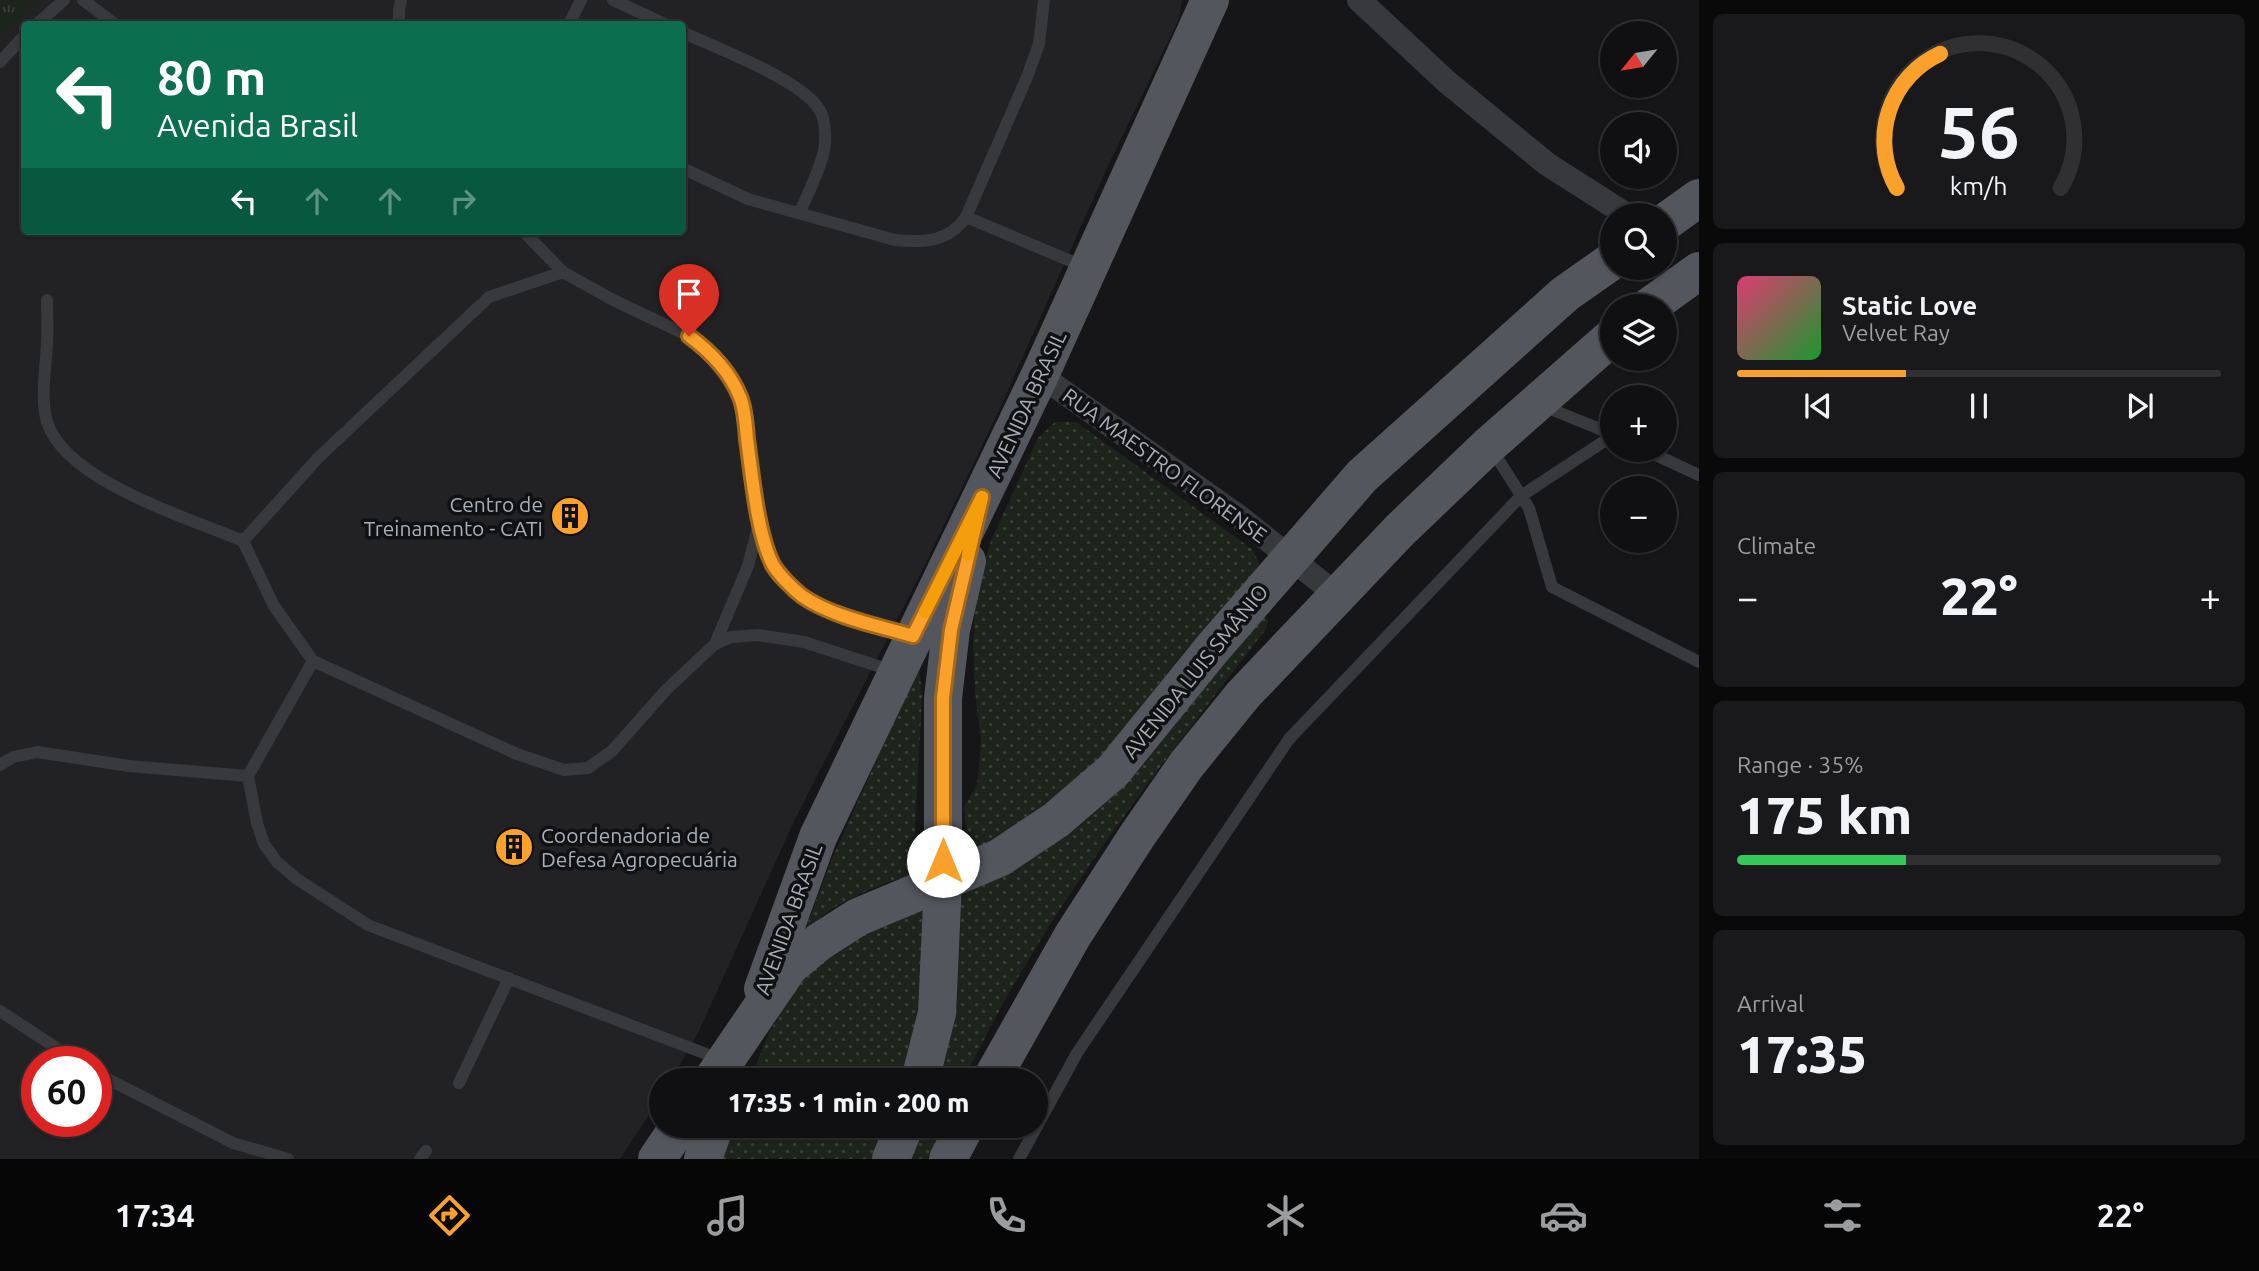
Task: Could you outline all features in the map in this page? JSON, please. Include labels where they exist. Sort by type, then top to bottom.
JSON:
[{"type":"main road","name":"AVENIDA BRASIL","points":[[748,1029],[818,837],[1040,375],[1210,0]]},
{"type":"main road","points":[[1677,214],[1699,198]]},
{"type":"main road","name":"AVENIDA LUIS SMÂNIO","points":[[748,1029],[789,967],[819,942],[858,917],[999,858],[1056,820],[1113,771],[1290,556],[1362,476],[1565,294],[1600,269]]},
{"type":"main road","points":[[1667,294],[1699,271]]},
{"type":"main road","points":[[998,1068],[1073,935],[1137,836],[1187,764],[1243,695],[1400,530],[1489,445],[1600,348]]},
{"type":"main road","points":[[923,1068],[937,1013],[943,881],[943,698],[951,630],[982,497]]},
{"type":"main road","points":[[726,1068],[748,1029]]},
{"type":"main road","points":[[657,1159],[671,1138]]},
{"type":"main road","points":[[703,1159],[710,1138]]},
{"type":"main road","points":[[891,1159],[900,1138]]},
{"type":"main road","points":[[948,1159],[959,1138]]},
{"type":"street","points":[[1359,0],[1447,82],[1547,164],[1608,203]]},
{"type":"street","name":"RUA MAESTRO FLORENSE","points":[[1040,375],[1290,556],[1338,596]]},
{"type":"lane","points":[[40,21],[64,0]]},
{"type":"lane","points":[[83,0],[112,21]]},
{"type":"lane","points":[[399,21],[401,0]]},
{"type":"lane","points":[[570,21],[581,0]]},
{"type":"lane","points":[[613,0],[658,21]]},
{"type":"lane","points":[[686,170],[748,199],[895,240],[918,242],[945,237],[959,228],[966,217],[1031,66],[1039,44],[1044,0]]},
{"type":"lane","points":[[686,35],[782,79],[805,94],[819,109],[825,128],[824,152],[800,212]]},
{"type":"lane","points":[[0,62],[21,39]]},
{"type":"lane","points":[[966,217],[1089,269]]},
{"type":"lane","points":[[527,235],[563,272],[612,300],[689,336],[722,366],[741,398],[754,490],[774,566],[802,596],[820,606],[858,620],[913,636]]},
{"type":"lane","points":[[243,541],[319,457],[489,297],[563,272]]},
{"type":"lane","points":[[47,300],[44,402],[47,423],[58,443],[75,460],[98,477],[131,495],[243,541],[274,606],[313,661],[517,754],[564,769],[588,768],[612,751],[666,690],[715,644],[731,637],[758,635],[804,642],[896,672]]},
{"type":"lane","points":[[1536,404],[1600,430]]},
{"type":"lane","points":[[1019,1159],[1077,1053],[1289,739],[1521,496],[1600,443]]},
{"type":"lane","points":[[1489,445],[1530,509],[1552,587],[1699,662]]},
{"type":"lane","points":[[1671,462],[1699,475]]},
{"type":"lane","points":[[715,644],[748,566],[760,519]]},
{"type":"lane","points":[[313,661],[248,776],[264,844],[277,862],[297,879],[368,925],[509,978],[710,1068]]},
{"type":"lane","points":[[0,765],[13,757],[37,752],[129,766],[248,776]]},
{"type":"lane","points":[[459,1083],[509,978]]},
{"type":"lane","points":[[0,1011],[54,1046]]},
{"type":"lane","points":[[112,1081],[233,1143],[288,1159]]},
{"type":"shaded area","points":[[0,0],[1182,0],[1179,19],[1107,168],[1001,406],[919,577],[795,819],[699,1031],[678,1068],[649,1068],[649,1115],[620,1159],[0,1159]]},
{"type":"green space","points":[[0,0],[41,0],[0,37]]},
{"type":"green space","points":[[1055,422],[1076,422],[1252,549],[1259,563],[1252,580],[1184,652],[1107,749],[1064,798],[981,851],[968,847],[964,807],[977,785],[981,741],[973,643],[976,589],[991,541],[1038,438]]},
{"type":"green space","points":[[1262,614],[1268,620],[1266,629],[1142,791],[1064,902],[1028,960],[970,1068],[940,1068],[962,892],[1070,834],[1109,800]]},
{"type":"green space","points":[[919,666],[922,697],[915,829],[921,871],[843,902],[804,933],[831,861]]},
{"type":"green space","points":[[929,901],[929,938],[912,1068],[755,1068],[769,1033],[797,984],[839,945]]},
{"type":"green space","points":[[729,1138],[886,1138],[877,1159],[722,1159]]},
{"type":"green space","points":[[916,1138],[937,1138],[927,1159],[907,1159]]},
{"type":"slow traffic","points":[[925,612],[982,497],[968,555]]},
{"type":"place","name":"Centro de Treinamento - CATI","points":[[570,516]]},
{"type":"place","name":"Coordenadoria de Defesa Agropecuária","points":[[514,847]]},
{"type":"route","points":[[689,336],[722,366],[741,398],[754,490],[765,541],[774,566],[802,596],[820,606],[913,636],[982,497],[951,630],[943,698],[943,861]]}]
